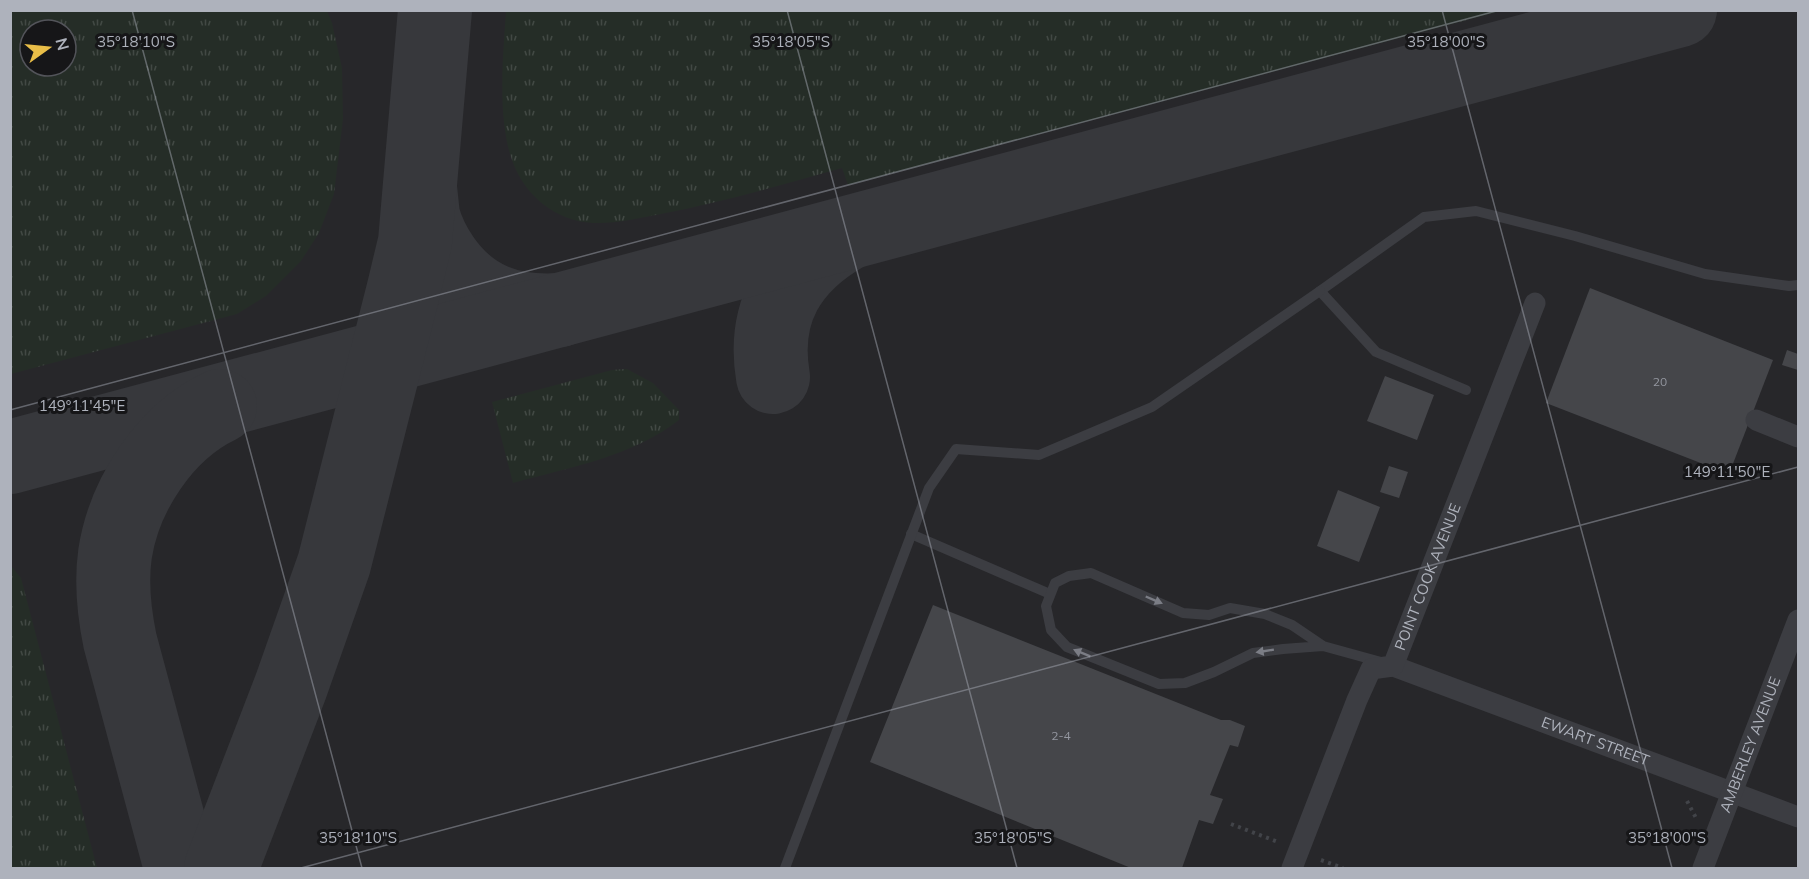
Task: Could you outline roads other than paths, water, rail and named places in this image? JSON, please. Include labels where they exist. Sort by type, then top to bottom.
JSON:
[{"type":"street","name":"POINT COOK AVENUE","points":[[1292,868],[1371,669],[1393,666],[1535,303]]},
{"type":"street","points":[[1756,420],[1798,437]]},
{"type":"street","name":"AMBERLEY AVENUE","points":[[1703,868],[1798,620]]},
{"type":"street","name":"EWART STREET","points":[[1393,666],[1798,817]]},
{"type":"lane","points":[[785,868],[929,488],[956,449],[1039,455],[1152,407],[1424,218],[1476,211],[1575,236],[1705,274],[1789,286],[1798,285]]},
{"type":"lane","points":[[1320,291],[1376,352],[1466,390]]},
{"type":"lane","points":[[911,534],[1050,594]]},
{"type":"lane","points":[[1323,646],[1253,653],[1185,683],[1159,684],[1067,647],[1051,630],[1046,606],[1055,583],[1068,576],[1091,573],[1183,613],[1209,615],[1230,608],[1265,614],[1292,625],[1323,646],[1393,666]]}]
